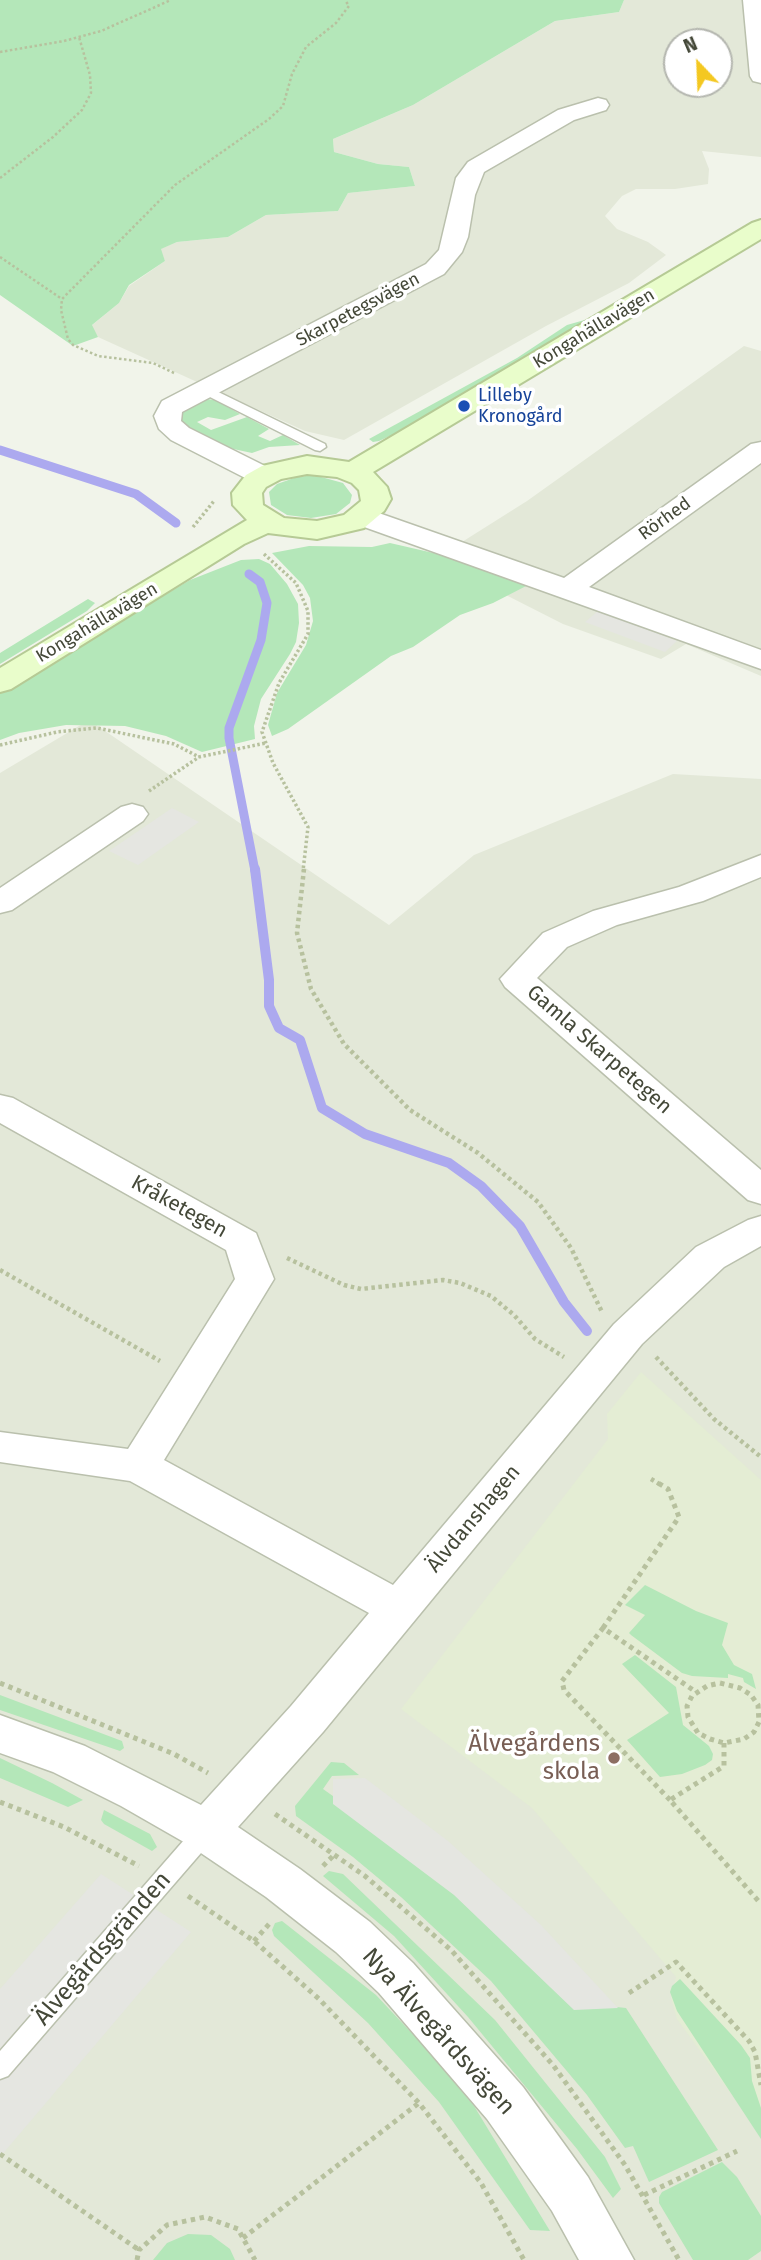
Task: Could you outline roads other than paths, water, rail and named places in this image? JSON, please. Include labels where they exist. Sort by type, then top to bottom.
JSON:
[{"type":"street","points":[[753,0],[761,76]]},
{"type":"street","name":"Skarpetegsvägen","points":[[263,476],[180,434],[168,423],[167,416],[171,407],[435,269],[450,252],[468,178],[475,167],[566,115],[598,105]]},
{"type":"street","name":"Kongahällavägen","points":[[354,472],[761,228]]},
{"type":"street","name":"Rörhed","points":[[568,589],[761,450]]},
{"type":"street","points":[[307,465],[354,472],[368,482],[375,493],[374,505],[363,517],[343,526],[317,530],[290,528],[266,522],[252,511],[247,499],[250,487],[263,476],[283,468],[307,465]]},
{"type":"street","points":[[363,517],[761,660]]},
{"type":"street","name":"Kongahällavägen","points":[[0,682],[234,538],[266,522]]},
{"type":"street","points":[[0,904],[132,814]]},
{"type":"street","name":"Gamla Skarpetegen","points":[[761,865],[691,894],[605,918],[555,940],[517,979],[761,1191]]},
{"type":"street","name":"Kråketegen","points":[[0,1107],[242,1242],[255,1279],[139,1466]]},
{"type":"street","name":"Älvdanshagen","points":[[206,1831],[307,1719],[628,1334],[710,1257],[761,1229]]},
{"type":"street","points":[[0,1447],[139,1466],[399,1609]]},
{"type":"street","name":"Nya Älvegårdsvägen","points":[[0,1734],[69,1759],[137,1792],[206,1831],[296,1893],[353,1937],[396,1978],[505,2103],[570,2194],[608,2260]]},
{"type":"lane","points":[[206,390],[320,447]]},
{"type":"lane","name":"Älvegårdsgränden","points":[[0,2068],[206,1831]]},
{"type":"waterway","points":[[0,450],[136,494],[176,523]]},
{"type":"waterway","points":[[249,574],[260,582],[267,603],[261,640],[229,728],[229,738],[255,871]]},
{"type":"waterway","points":[[255,869],[269,980],[269,1006],[279,1028],[300,1040],[322,1108],[365,1134],[449,1163],[481,1186],[520,1226],[564,1302],[587,1331]]},
{"type":"place","name":"Lilleby Kronogård","points":[[464,406]]},
{"type":"place","name":"Älvegårdens skola","points":[[614,1758]]}]
